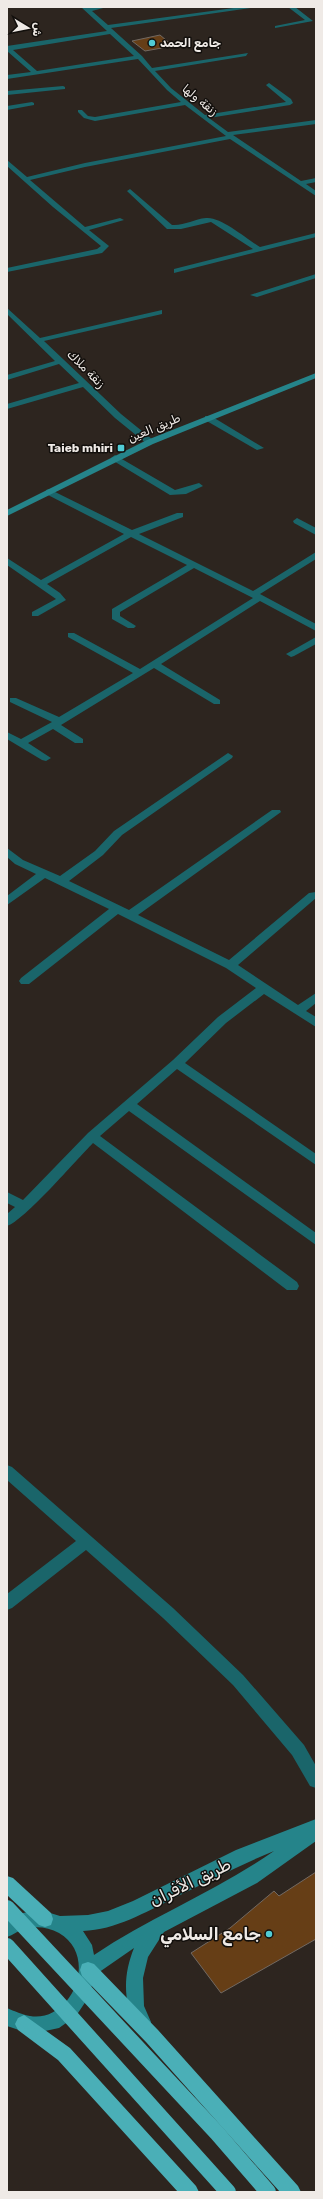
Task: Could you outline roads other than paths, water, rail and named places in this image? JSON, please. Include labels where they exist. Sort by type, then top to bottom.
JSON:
[{"type":"highway","points":[[7,1884],[53,1921]]},
{"type":"highway","points":[[7,1908],[216,2133],[268,2192]]},
{"type":"highway","points":[[7,1946],[228,2192]]},
{"type":"highway","points":[[88,1970],[152,2036],[292,2192]]},
{"type":"highway","points":[[14,2022],[64,2054],[190,2192]]},
{"type":"main road","name":"طريق العين","points":[[7,513],[114,458],[208,418],[316,375]]},
{"type":"main road","name":"طريق الأفران","points":[[7,1930],[13,1925],[29,1920],[88,1923],[108,1919],[137,1908],[242,1856],[316,1827]]},
{"type":"main road","name":"طريق الأفران","points":[[88,1970],[130,1941],[159,1924],[251,1877],[316,1832]]},
{"type":"main road","points":[[14,2022],[34,2026],[52,2022],[68,2013],[80,1999],[88,1982],[88,1970],[84,1947],[74,1933],[53,1921]]},
{"type":"main road","points":[[152,2036],[139,2017],[134,1999],[134,1983],[141,1952],[159,1924]]},
{"type":"street","points":[[85,8],[104,7]]},
{"type":"street","points":[[8,49],[110,30],[254,7]]},
{"type":"street","points":[[277,27],[310,21],[291,7]]},
{"type":"street","name":"زنقة ولها","points":[[85,8],[140,57],[150,70],[186,103],[229,136],[316,194]]},
{"type":"street","points":[[8,49],[36,73]]},
{"type":"street","points":[[150,70],[246,54]]},
{"type":"street","points":[[7,77],[140,57]]},
{"type":"street","points":[[204,117],[290,104],[289,100],[269,85]]},
{"type":"street","points":[[7,93],[63,88]]},
{"type":"street","points":[[80,111],[86,118],[95,119],[186,103]]},
{"type":"street","points":[[7,108],[32,104]]},
{"type":"street","points":[[25,179],[85,165],[229,136],[316,122]]},
{"type":"street","points":[[7,162],[25,179],[104,244],[105,248],[99,251],[7,270]]},
{"type":"street","points":[[299,183],[316,180]]},
{"type":"street","points":[[130,190],[170,227],[176,228],[204,220],[213,220],[259,250]]},
{"type":"street","points":[[84,228],[120,220]]},
{"type":"street","points":[[177,271],[316,235]]},
{"type":"street","points":[[254,295],[316,276]]},
{"type":"street","points":[[307,279],[316,284]]},
{"type":"street","name":"زنقة ملاك","points":[[7,310],[118,416],[150,442]]},
{"type":"street","points":[[40,340],[159,312]]},
{"type":"street","points":[[7,322],[17,319]]},
{"type":"street","points":[[7,378],[62,361]]},
{"type":"street","points":[[7,407],[85,384]]},
{"type":"street","points":[[208,418],[260,448]]},
{"type":"street","points":[[114,458],[173,492],[183,492],[199,486]]},
{"type":"street","points":[[49,492],[130,534],[257,596],[316,628]]},
{"type":"street","points":[[41,584],[130,534],[180,515]]},
{"type":"street","points":[[297,521],[316,532]]},
{"type":"street","points":[[22,743],[57,724],[141,673],[316,555]]},
{"type":"street","points":[[7,561],[57,595],[61,600],[35,614]]},
{"type":"street","points":[[131,626],[115,617],[114,612],[193,565]]},
{"type":"street","points":[[71,635],[141,673]]},
{"type":"street","points":[[291,654],[316,640]]},
{"type":"street","points":[[154,664],[217,702]]},
{"type":"street","points":[[13,700],[57,724],[79,741]]},
{"type":"street","points":[[7,735],[46,758]]},
{"type":"street","points":[[61,881],[99,853],[118,833],[228,756]]},
{"type":"street","points":[[130,915],[276,812]]},
{"type":"street","points":[[7,851],[19,862],[61,881],[230,965],[316,1024]]},
{"type":"street","points":[[7,901],[43,874]]},
{"type":"street","points":[[230,965],[313,895]]},
{"type":"street","points":[[25,981],[117,909]]},
{"type":"street","points":[[7,1220],[24,1206],[92,1136],[177,1063],[222,1020],[264,988]]},
{"type":"street","points":[[298,1011],[316,997]]},
{"type":"street","points":[[177,1063],[316,1160]]},
{"type":"street","points":[[128,1104],[316,1240]]},
{"type":"street","points":[[92,1136],[292,1286]]},
{"type":"street","points":[[7,1197],[24,1206]]},
{"type":"street","points":[[7,1471],[168,1613],[238,1680],[274,1720],[298,1750],[316,1781]]},
{"type":"street","points":[[7,1603],[86,1541]]},
{"type":"place","name":"جامع الحمد","points":[[152,43]]},
{"type":"place","name":"Taieb mhiri","points":[[121,448]]},
{"type":"place","name":"جامع السلامي","points":[[269,1934]]}]
